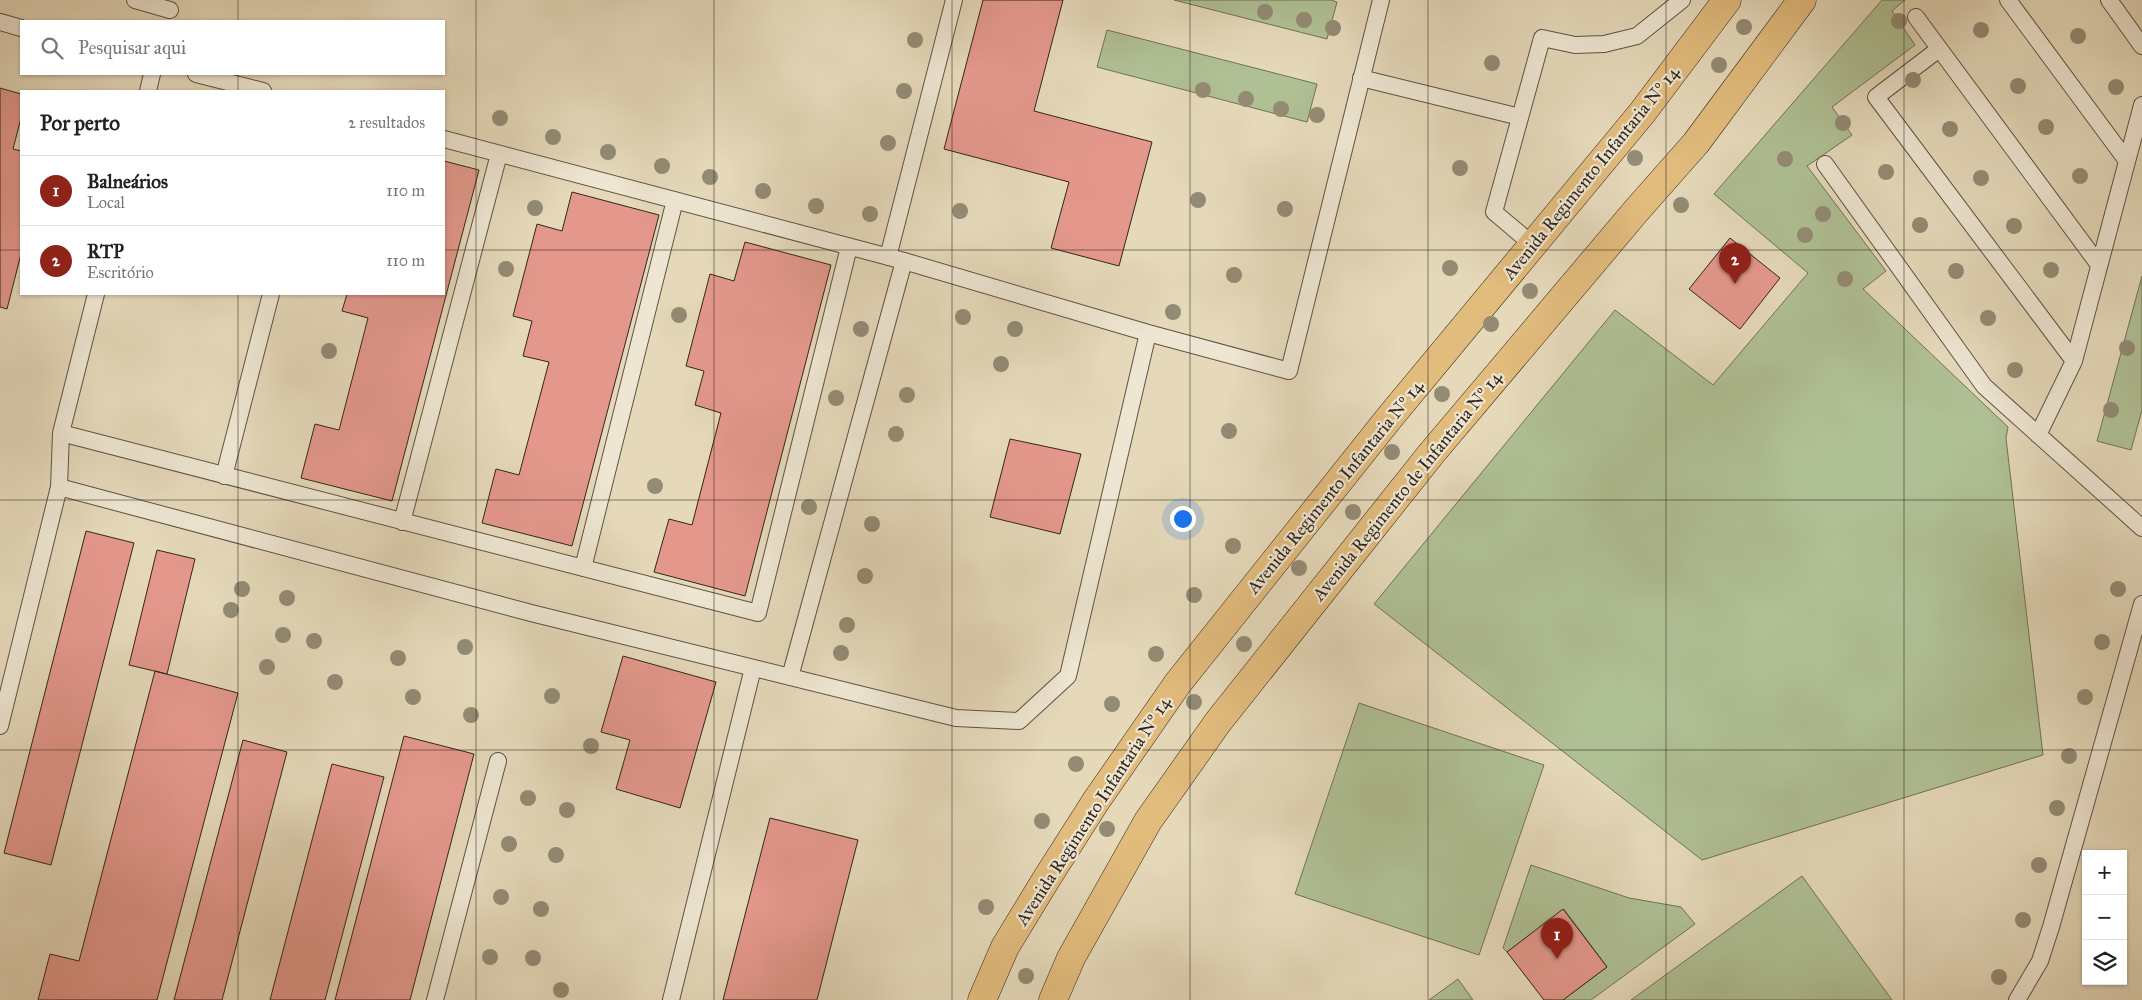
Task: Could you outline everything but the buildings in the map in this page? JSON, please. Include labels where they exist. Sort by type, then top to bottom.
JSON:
[{"type":"main road","name":"Avenida Regimento Infantaria Nº 14","points":[[982,1000],[1005,947],[1047,878],[1096,801],[1178,683],[1390,417],[1642,113],[1727,0]]},
{"type":"main road","name":"Avenida Regimento de Infantaria Nº 14","points":[[1053,1000],[1072,958],[1148,821],[1218,722],[1431,454],[1630,218],[1696,143],[1802,0]]},
{"type":"lane","points":[[135,0],[170,10]]},
{"type":"lane","points":[[888,257],[954,0]]},
{"type":"lane","points":[[445,139],[904,261],[1148,333],[1289,371],[1380,0]]},
{"type":"lane","points":[[1533,245],[1494,212],[1542,38],[1575,45],[1604,44],[1637,36],[1682,0]]},
{"type":"lane","points":[[2008,0],[2127,162]]},
{"type":"lane","points":[[2109,0],[2142,46]]},
{"type":"lane","points":[[1916,17],[2099,265]]},
{"type":"lane","points":[[0,22],[20,28]]},
{"type":"lane","points":[[1939,49],[1876,97],[2074,361]]},
{"type":"lane","points":[[148,90],[152,75]]},
{"type":"lane","points":[[200,75],[259,90]]},
{"type":"lane","points":[[1361,78],[1520,116]]},
{"type":"lane","points":[[2038,435],[2074,361],[2142,105]]},
{"type":"lane","points":[[402,522],[499,154]]},
{"type":"lane","points":[[1825,164],[1984,386],[2142,528]]},
{"type":"lane","points":[[583,568],[675,200]]},
{"type":"lane","points":[[61,433],[758,613],[849,246]]},
{"type":"lane","points":[[790,677],[904,261]]},
{"type":"lane","points":[[0,726],[59,487],[61,433],[96,295]]},
{"type":"lane","points":[[224,476],[271,295]]},
{"type":"lane","points":[[59,487],[531,613],[956,718],[1020,721],[1068,676],[1148,333]]},
{"type":"lane","points":[[2017,1000],[2040,961],[2051,927],[2142,604]]},
{"type":"lane","points":[[671,1000],[753,668]]},
{"type":"lane","points":[[434,1000],[498,761]]},
{"type":"green space","points":[[1174,0],[1331,0],[1337,2],[1327,39]]},
{"type":"green space","points":[[1882,0],[1905,0],[1892,11],[1915,45],[1832,107],[1852,135],[1807,166],[1886,271],[1863,289],[2008,427],[2006,438],[2043,755],[1702,860],[1374,604],[1615,310],[1713,385],[1808,273],[1714,194]]},
{"type":"green space","points":[[1107,30],[1317,84],[1307,122],[1097,67]]},
{"type":"green space","points":[[2142,276],[2142,410],[2131,450],[2097,441]]},
{"type":"green space","points":[[1359,703],[1544,765],[1479,955],[1295,894]]},
{"type":"green space","points":[[1531,865],[1629,898],[1681,907],[1695,924],[1591,1000],[1563,1000],[1607,967],[1564,909],[1507,952],[1503,948]]},
{"type":"green space","points":[[1802,876],[1892,1000],[1631,1000]]},
{"type":"green space","points":[[1458,979],[1473,1000],[1429,1000]]},
{"type":"place","name":"RTP","points":[[1735,284]]},
{"type":"place","name":"Balneários","points":[[1557,959]]}]
